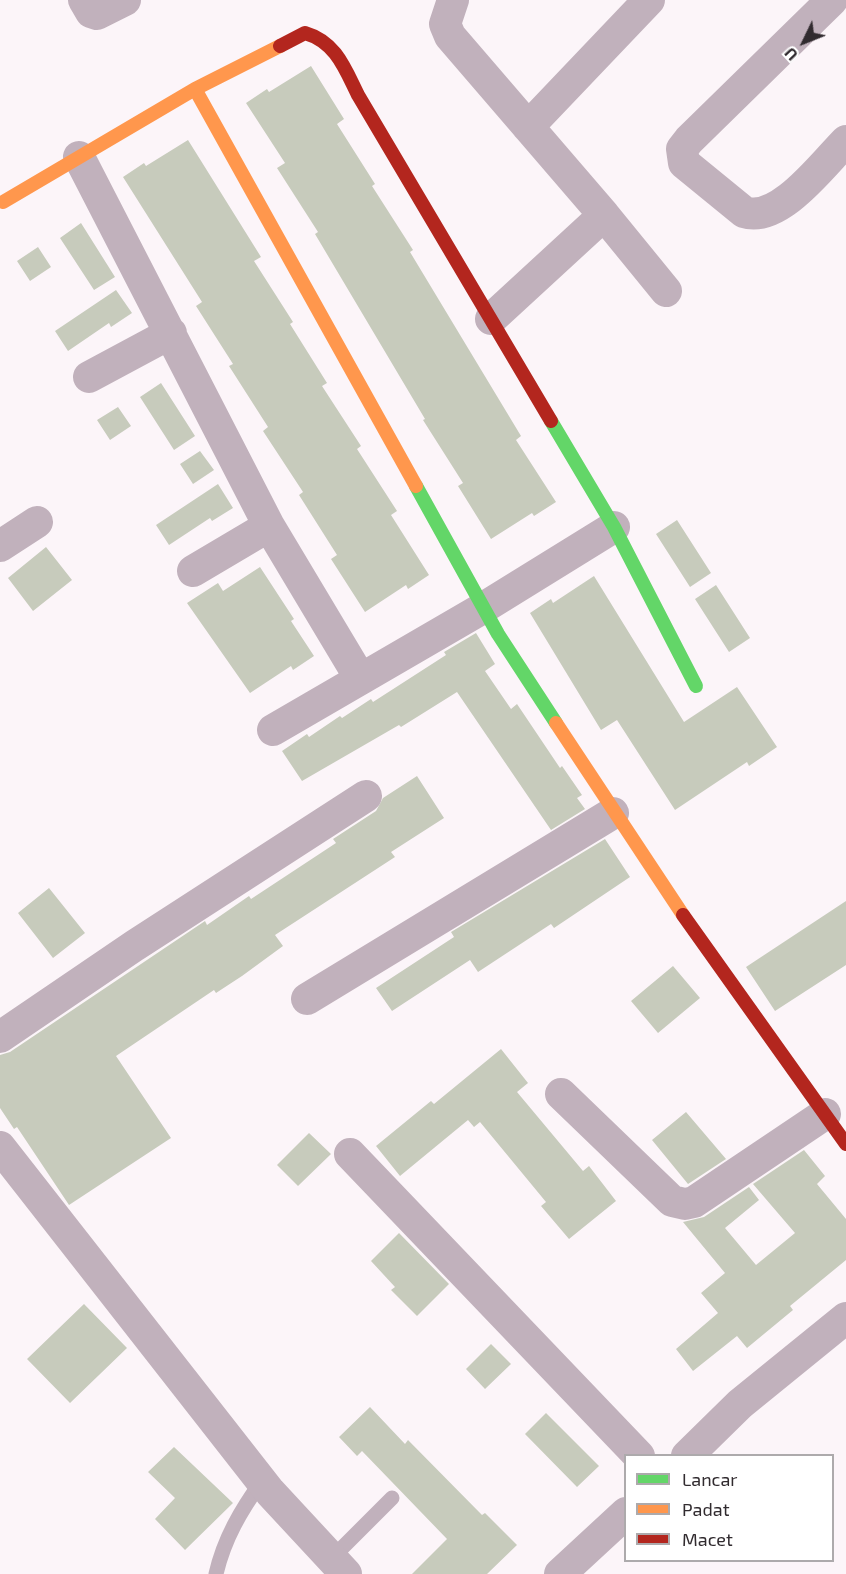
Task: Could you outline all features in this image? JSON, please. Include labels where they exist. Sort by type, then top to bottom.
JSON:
[{"type":"street","points":[[84,0],[91,12],[97,14],[125,0]]},
{"type":"street","points":[[453,0],[445,24],[450,36],[666,291]]},
{"type":"street","points":[[528,127],[649,0]]},
{"type":"street","points":[[832,0],[688,140],[682,149],[684,164],[744,212],[755,216],[779,208],[846,141]]},
{"type":"street","points":[[3,202],[195,89],[305,33],[318,35],[335,51],[358,95],[614,527],[696,686]]},
{"type":"street","points":[[195,89],[483,608],[614,813],[846,1144]]},
{"type":"street","points":[[79,157],[269,526],[360,678]]},
{"type":"street","points":[[491,319],[603,215]]},
{"type":"street","points":[[89,377],[171,333]]},
{"type":"street","points":[[0,546],[38,522]]},
{"type":"street","points":[[193,571],[269,526]]},
{"type":"street","points":[[273,730],[483,608],[614,527]]},
{"type":"street","points":[[0,1037],[134,946],[366,796]]},
{"type":"street","points":[[307,999],[614,813]]},
{"type":"street","points":[[561,1094],[672,1201],[678,1204],[694,1202],[825,1114]]},
{"type":"street","points":[[0,1147],[262,1480],[338,1566]]},
{"type":"street","points":[[350,1154],[638,1454]]},
{"type":"street","points":[[688,1454],[741,1404],[846,1318]]},
{"type":"street","points":[[560,1574],[624,1515]]},
{"type":"lane","points":[[216,1574],[222,1547],[243,1507],[262,1480]]},
{"type":"lane","points":[[338,1566],[392,1498]]},
{"type":"building","points":[[311,66],[344,119],[337,124],[375,184],[372,186],[413,250],[410,252],[521,436],[516,440],[556,502],[534,516],[532,513],[491,539],[458,486],[463,483],[423,420],[425,419],[315,234],[318,232],[277,168],[285,163],[246,103],[267,89],[269,92]]},
{"type":"building","points":[[188,140],[261,257],[254,261],[293,322],[290,324],[327,383],[322,386],[361,446],[357,449],[397,511],[391,515],[429,575],[408,589],[406,585],[365,612],[331,559],[337,555],[299,495],[303,492],[263,431],[268,427],[229,366],[233,364],[196,306],[202,302],[123,177],[144,163],[146,166]]},
{"type":"building","points":[[81,223],[115,277],[94,290],[60,238]]},
{"type":"building","points":[[38,247],[51,267],[30,281],[17,261]]},
{"type":"building","points":[[116,290],[132,313],[111,327],[109,323],[68,351],[55,331]]},
{"type":"building","points":[[161,383],[195,436],[174,450],[140,397]]},
{"type":"building","points":[[118,407],[131,426],[110,440],[97,420]]},
{"type":"building","points":[[200,451],[214,470],[193,484],[180,464]]},
{"type":"building","points":[[218,484],[233,508],[212,521],[210,518],[169,545],[156,525]]},
{"type":"building","points":[[677,520],[711,573],[690,587],[656,534]]},
{"type":"building","points":[[46,547],[72,580],[33,611],[8,578]]},
{"type":"building","points":[[260,567],[294,619],[291,621],[314,656],[293,670],[291,666],[250,693],[187,603],[218,583],[223,591]]},
{"type":"building","points":[[594,576],[684,722],[737,687],[777,747],[749,766],[747,762],[675,810],[617,720],[601,730],[530,613],[551,599],[553,603]]},
{"type":"building","points":[[716,585],[750,638],[729,652],[695,599]]},
{"type":"building","points":[[476,633],[495,664],[485,671],[511,709],[517,704],[560,768],[562,766],[582,795],[577,798],[585,809],[551,830],[457,692],[401,727],[399,725],[302,781],[282,751],[307,734],[309,737],[371,699],[373,702],[446,655],[444,652]]},
{"type":"building","points":[[417,776],[444,818],[391,852],[395,857],[275,935],[283,946],[242,976],[216,993],[214,990],[116,1056],[171,1138],[69,1205],[17,1127],[14,1129],[0,1108],[0,1055],[10,1052],[205,921],[207,925],[249,896],[251,899],[336,843],[333,839],[376,811],[383,798]]},
{"type":"building","points":[[605,839],[630,877],[554,928],[551,924],[478,972],[470,960],[392,1011],[376,988],[454,937],[451,932]]},
{"type":"building","points":[[49,888],[85,933],[53,958],[18,913]]},
{"type":"building","points":[[846,901],[846,965],[775,1011],[746,967]]},
{"type":"building","points":[[673,966],[700,998],[658,1033],[631,1001]]},
{"type":"building","points":[[501,1049],[528,1083],[517,1092],[583,1171],[589,1166],[616,1201],[569,1239],[541,1206],[546,1202],[480,1122],[474,1127],[468,1120],[400,1176],[376,1146],[431,1101],[434,1104]]},
{"type":"building","points":[[686,1112],[726,1159],[688,1184],[652,1140]]},
{"type":"building","points":[[309,1133],[331,1154],[298,1186],[277,1165]]},
{"type":"building","points":[[804,1150],[825,1176],[817,1184],[846,1219],[846,1260],[790,1306],[793,1310],[747,1348],[737,1336],[693,1371],[676,1349],[718,1313],[701,1293],[725,1273],[683,1222],[704,1217],[749,1187],[759,1200],[725,1228],[756,1265],[795,1233],[753,1184]]},
{"type":"building","points":[[399,1233],[449,1284],[417,1316],[391,1290],[395,1287],[371,1261]]},
{"type":"building","points":[[84,1304],[127,1348],[70,1403],[27,1359]]},
{"type":"building","points":[[491,1344],[511,1364],[485,1389],[466,1369]]},
{"type":"building","points":[[370,1407],[405,1444],[408,1440],[482,1515],[485,1513],[517,1545],[487,1574],[412,1574],[447,1539],[362,1451],[357,1456],[339,1437]]},
{"type":"building","points":[[546,1413],[599,1466],[577,1487],[525,1434]]},
{"type":"building","points":[[174,1447],[233,1503],[185,1550],[155,1519],[175,1498],[148,1472]]},
{"type":"traffic: fast","points":[[551,421],[614,527],[696,686]]},
{"type":"traffic: fast","points":[[416,486],[498,634],[556,723]]},
{"type":"traffic: slow","points":[[3,202],[195,89],[280,46]]},
{"type":"traffic: slow","points":[[195,89],[416,486]]},
{"type":"traffic: slow","points":[[556,723],[683,915]]},
{"type":"traffic: jam","points":[[280,46],[305,33],[325,43],[344,66],[358,95],[551,421]]},
{"type":"traffic: jam","points":[[683,915],[846,1144]]}]
